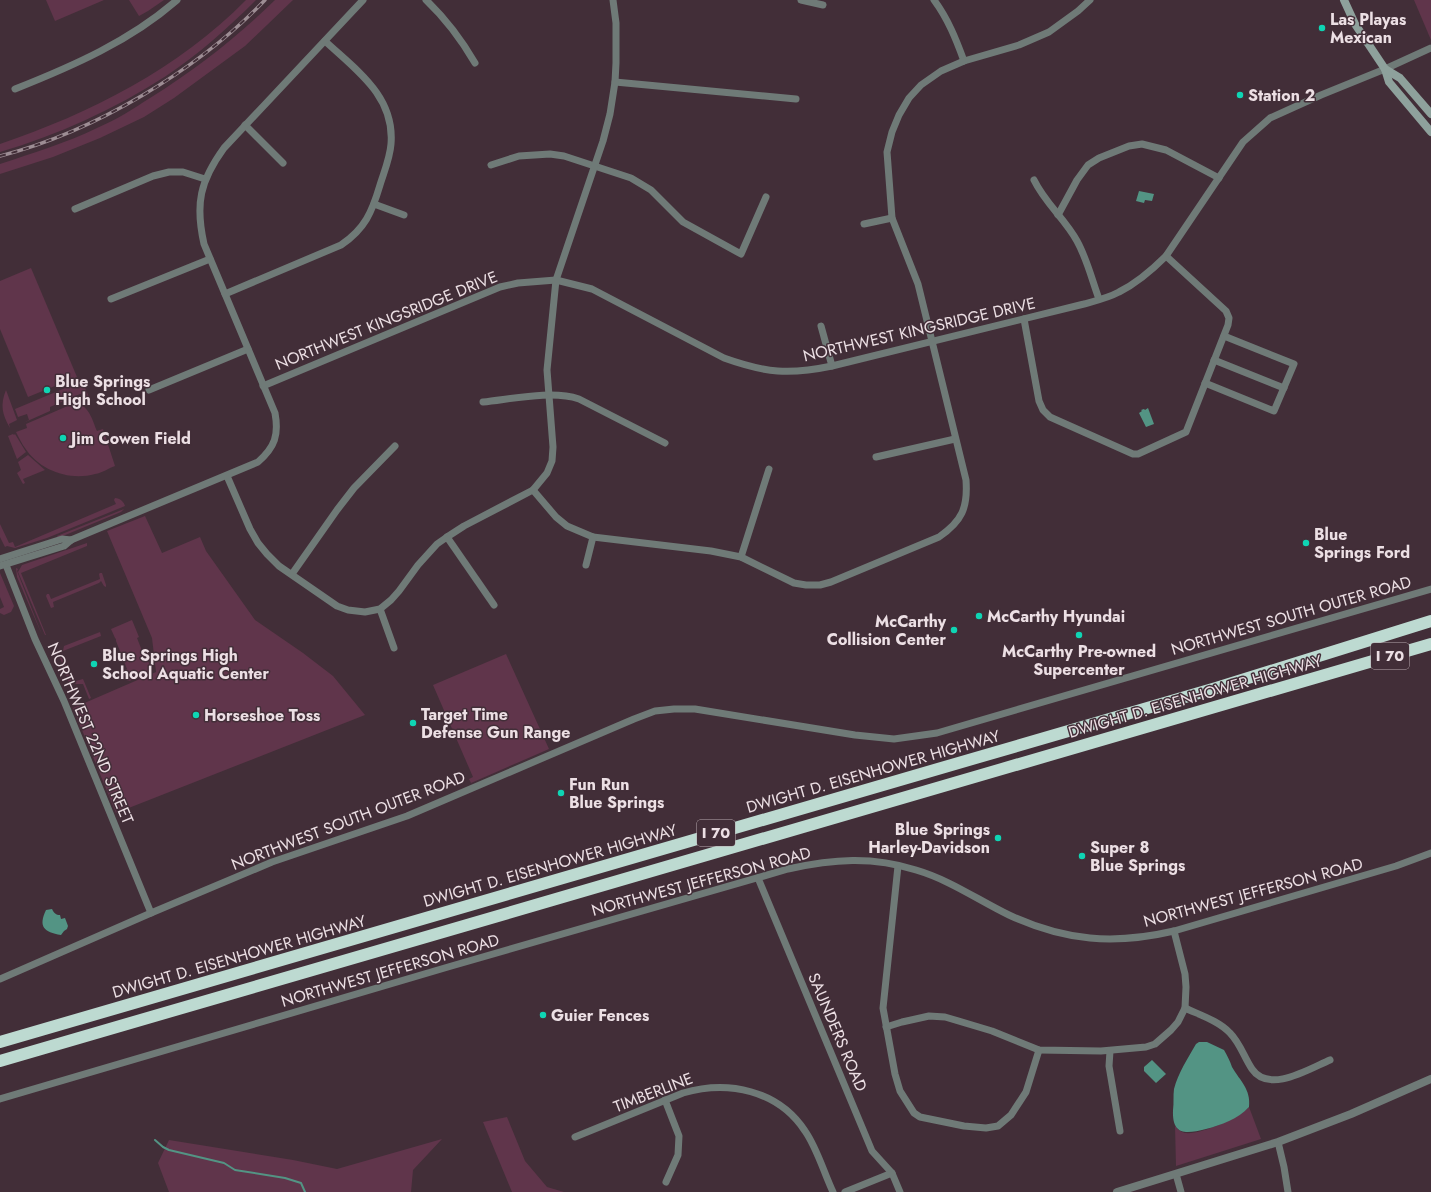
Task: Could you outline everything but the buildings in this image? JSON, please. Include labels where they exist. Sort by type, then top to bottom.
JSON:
[{"type":"highway","name":"DWIGHT D. EISENHOWER HIGHWAY","points":[[0,1042],[1216,688],[1431,621]]},
{"type":"highway","name":"DWIGHT D. EISENHOWER HIGHWAY","points":[[0,1061],[1431,644]]},
{"type":"main road","points":[[1344,0],[1355,24],[1385,69],[1389,82],[1431,132]]},
{"type":"main road","points":[[1385,69],[1400,78],[1431,114]]},
{"type":"street","points":[[15,89],[66,68],[99,52],[151,21],[177,0]]},
{"type":"street","name":"NORTHWEST KINGSRIDGE DRIVE","points":[[363,0],[224,148],[213,162],[205,179],[200,197],[199,215],[204,244],[263,386],[500,286],[518,283],[556,280],[592,289],[724,358],[756,368],[792,372],[832,366],[1084,304],[1118,292],[1137,281],[1154,268],[1166,256],[1243,142],[1270,118],[1321,94],[1385,69],[1431,48]]},
{"type":"street","points":[[426,0],[446,20],[458,36],[474,63]]},
{"type":"street","points":[[227,476],[258,543],[279,566],[337,606],[348,610],[365,612],[380,609],[391,600],[399,592],[418,565],[437,544],[464,526],[533,490],[547,473],[552,461],[553,447],[547,370],[556,280],[610,114],[615,82],[617,44],[613,0]]},
{"type":"street","points":[[801,0],[823,5]]},
{"type":"street","points":[[934,0],[953,31],[964,61]]},
{"type":"street","points":[[533,490],[556,517],[567,526],[593,537],[711,551],[741,557],[794,583],[806,585],[820,585],[831,582],[950,530],[962,516],[966,504],[966,480],[918,284],[892,218],[887,152],[892,132],[899,115],[909,98],[921,85],[941,71],[964,61],[1013,47],[1049,32],[1078,11],[1090,0]]},
{"type":"street","points":[[225,294],[341,245],[362,227],[374,204],[390,151],[390,120],[385,106],[372,84],[325,41]]},
{"type":"street","points":[[615,82],[796,99]]},
{"type":"street","points":[[246,125],[283,163]]},
{"type":"street","points":[[1058,215],[1077,180],[1088,165],[1099,158],[1128,146],[1142,144],[1166,150],[1219,178]]},
{"type":"street","points":[[491,165],[519,156],[550,154],[564,156],[631,178],[650,190],[683,222],[741,254],[766,197]]},
{"type":"street","points":[[75,209],[153,176],[169,172],[183,172],[205,179]]},
{"type":"street","points":[[1034,180],[1039,191],[1077,240],[1083,252],[1099,299]]},
{"type":"street","points":[[374,204],[404,215]]},
{"type":"street","points":[[864,224],[892,218]]},
{"type":"street","points":[[1024,319],[1042,410],[1050,417],[1133,454],[1138,454],[1186,432],[1224,336],[1229,318],[1226,311],[1166,256]]},
{"type":"street","points":[[111,299],[210,259]]},
{"type":"street","points":[[821,326],[832,366]]},
{"type":"street","points":[[1205,383],[1274,411],[1294,364],[1224,336]]},
{"type":"street","points":[[149,390],[248,349]]},
{"type":"street","points":[[1214,360],[1284,388]]},
{"type":"street","points":[[3,566],[64,546],[71,540],[258,462],[272,447],[276,435],[277,424],[275,413],[263,386]]},
{"type":"street","points":[[483,402],[549,396],[568,396],[579,399],[665,443]]},
{"type":"street","points":[[876,457],[955,439]]},
{"type":"street","points":[[292,574],[354,488],[395,446]]},
{"type":"street","points":[[741,557],[769,469]]},
{"type":"street","points":[[447,537],[494,605]]},
{"type":"street","points":[[586,565],[593,537]]},
{"type":"street","points":[[0,558],[62,538],[71,540]]},
{"type":"street","name":"NORTHWEST 22ND STREET","points":[[3,566],[64,701],[151,913]]},
{"type":"street","name":"NORTHWEST SOUTH OUTER ROAD","points":[[0,979],[272,862],[407,816],[655,711],[695,709],[855,735],[894,739],[914,737],[944,731],[1431,589]]},
{"type":"street","points":[[380,609],[394,648]]},
{"type":"street","name":"NORTHWEST JEFFERSON ROAD","points":[[0,1099],[456,965],[788,869],[818,862],[848,860],[873,861],[916,870],[958,887],[1009,915],[1042,928],[1061,934],[1102,939],[1127,939],[1174,931],[1396,866],[1431,853]]},
{"type":"street","points":[[898,866],[883,1008],[895,1074],[900,1091],[914,1113],[920,1117],[964,1126],[986,1128],[998,1126],[1011,1115],[1026,1092],[1039,1050]]},
{"type":"street","name":"SAUNDERS ROAD","points":[[758,878],[872,1151],[892,1173],[900,1192]]},
{"type":"street","points":[[886,1028],[902,1022],[929,1016],[945,1018],[992,1031],[1039,1050],[1067,1052],[1110,1051],[1138,1048],[1155,1044],[1178,1022],[1185,1008],[1185,974],[1174,931]]},
{"type":"street","points":[[1185,1008],[1209,1018],[1229,1032],[1238,1042],[1252,1069],[1259,1077],[1265,1079],[1282,1080],[1330,1060]]},
{"type":"street","points":[[1110,1051],[1109,1066],[1120,1131]]},
{"type":"street","points":[[1117,1192],[1278,1142],[1351,1114],[1431,1079]]},
{"type":"street","name":"TIMBERLINE","points":[[575,1137],[683,1092],[699,1088],[727,1087],[743,1089],[760,1095],[775,1103],[797,1120],[806,1131],[833,1192]]},
{"type":"street","points":[[665,1100],[679,1136],[678,1155],[666,1182]]},
{"type":"street","points":[[1278,1142],[1288,1192]]},
{"type":"street","points":[[845,1192],[892,1173]]},
{"type":"street","points":[[1176,1174],[1182,1192]]},
{"type":"shaded area","points":[[46,0],[104,0],[55,21]]},
{"type":"shaded area","points":[[129,0],[164,0],[139,16]]},
{"type":"shaded area","points":[[246,0],[256,0],[202,50],[147,88],[86,120],[43,138],[0,152],[0,144],[34,132],[100,103],[162,68],[220,25]]},
{"type":"shaded area","points":[[275,0],[293,0],[245,46],[174,98],[144,117],[100,138],[53,157],[0,174],[0,164],[49,148],[85,133],[111,121],[137,106],[183,76],[215,52]]},
{"type":"shaded area","points":[[1414,0],[1431,0],[1431,40]]},
{"type":"shaded area","points":[[1139,191],[1154,194],[1152,201],[1145,200],[1144,203],[1136,201]]},
{"type":"shaded area","points":[[31,268],[77,377],[28,397],[0,329],[0,281]]},
{"type":"shaded area","points":[[82,381],[89,397],[80,394],[50,407],[50,411],[23,423],[29,420],[27,414],[18,417],[15,409]]},
{"type":"shaded area","points":[[6,390],[17,420],[9,424],[10,428],[5,418],[3,409],[3,400]]},
{"type":"shaded area","name":"Jim Cowen Field","points":[[79,404],[88,412],[97,431],[103,429],[115,466],[103,472],[85,476],[66,475],[47,468],[39,463],[25,448],[16,432],[27,428],[26,424],[70,405]]},
{"type":"shaded area","points":[[1148,408],[1154,424],[1146,427],[1139,413],[1142,411],[1141,410]]},
{"type":"shaded area","points":[[15,434],[26,452],[17,459],[8,436]]},
{"type":"shaded area","points":[[28,455],[45,470],[23,479],[25,483],[23,484],[17,473],[21,470],[18,462]]},
{"type":"shaded area","points":[[115,498],[122,500],[125,506],[47,538],[15,548],[5,547],[0,537],[0,524],[9,543],[13,542],[15,547],[116,504],[114,500]]},
{"type":"shaded area","points":[[124,509],[121,512],[58,538],[57,536]]},
{"type":"shaded area","points":[[145,516],[162,553],[200,537],[206,551],[255,620],[333,676],[365,715],[116,813],[73,708],[156,672],[152,638],[107,531]]},
{"type":"shaded area","points":[[87,543],[87,546],[21,573],[45,635],[18,572],[22,565]]},
{"type":"shaded area","points":[[16,568],[18,569],[17,571],[42,635],[17,577]]},
{"type":"shaded area","points":[[0,573],[14,606],[11,612],[4,615],[0,613],[0,609],[4,607],[0,597]]},
{"type":"shaded area","points":[[100,573],[102,573],[106,587],[101,581],[53,602],[54,607],[51,608],[46,596],[47,594],[49,594],[51,599],[100,579]]},
{"type":"shaded area","points":[[132,620],[146,661],[148,661],[152,670],[150,673],[129,681],[126,680],[123,671],[127,669],[111,629]]},
{"type":"shaded area","points":[[100,632],[101,636],[63,651],[64,646]]},
{"type":"shaded area","points":[[59,651],[69,674],[72,673],[76,681],[83,679],[91,698],[89,699],[83,684],[76,684],[73,682],[69,683],[58,652]]},
{"type":"shaded area","points":[[506,654],[549,749],[471,783],[469,779],[473,777],[433,685]]},
{"type":"shaded area","points":[[52,909],[55,914],[60,915],[61,919],[65,918],[68,926],[61,935],[50,932],[44,928],[43,921],[46,910]]},
{"type":"shaded area","points":[[1199,1042],[1207,1042],[1224,1050],[1232,1067],[1247,1090],[1249,1107],[1240,1115],[1223,1123],[1199,1131],[1187,1132],[1178,1129],[1175,1125],[1173,1118],[1174,1089],[1178,1077],[1196,1044]]},
{"type":"shaded area","points":[[1152,1060],[1166,1074],[1156,1083],[1144,1071],[1144,1067]]},
{"type":"shaded area","points":[[1249,1107],[1261,1139],[1176,1166],[1175,1126],[1185,1133],[1209,1129],[1228,1121]]},
{"type":"shaded area","points":[[507,1117],[525,1161],[547,1187],[564,1192],[512,1192],[483,1122]]},
{"type":"shaded area","points":[[442,1139],[413,1170],[411,1192],[169,1192],[158,1163],[169,1140],[293,1160],[337,1169]]},
{"type":"waterway","points":[[155,1140],[169,1150],[224,1163],[235,1170],[285,1178],[301,1183],[305,1192]]},
{"type":"railway","points":[[0,156],[36,145],[72,131],[107,115],[143,95],[209,51],[265,0]]},
{"type":"place","name":"Las Playas Mexican","points":[[1322,28]]},
{"type":"place","name":"Station 2","points":[[1240,95]]},
{"type":"place","name":"Blue Springs High School","points":[[47,390]]},
{"type":"place","name":"Jim Cowen Field","points":[[63,438]]},
{"type":"place","name":"Blue Springs Ford","points":[[1306,543]]},
{"type":"place","name":"McCarthy Hyundai","points":[[979,616]]},
{"type":"place","name":"McCarthy Collision Center","points":[[954,630]]},
{"type":"place","name":"McCarthy Pre-owned Supercenter","points":[[1079,635]]},
{"type":"place","name":"Blue Springs High School Aquatic Center","points":[[94,664]]},
{"type":"place","name":"Horseshoe Toss","points":[[196,715]]},
{"type":"place","name":"Target Time Defense Gun Range","points":[[413,723]]},
{"type":"place","name":"Fun Run Blue Springs","points":[[561,793]]},
{"type":"place","name":"Blue Springs Harley-Davidson","points":[[998,838]]},
{"type":"place","name":"Super 8 Blue Springs","points":[[1082,856]]},
{"type":"place","name":"Guier Fences","points":[[543,1015]]}]
